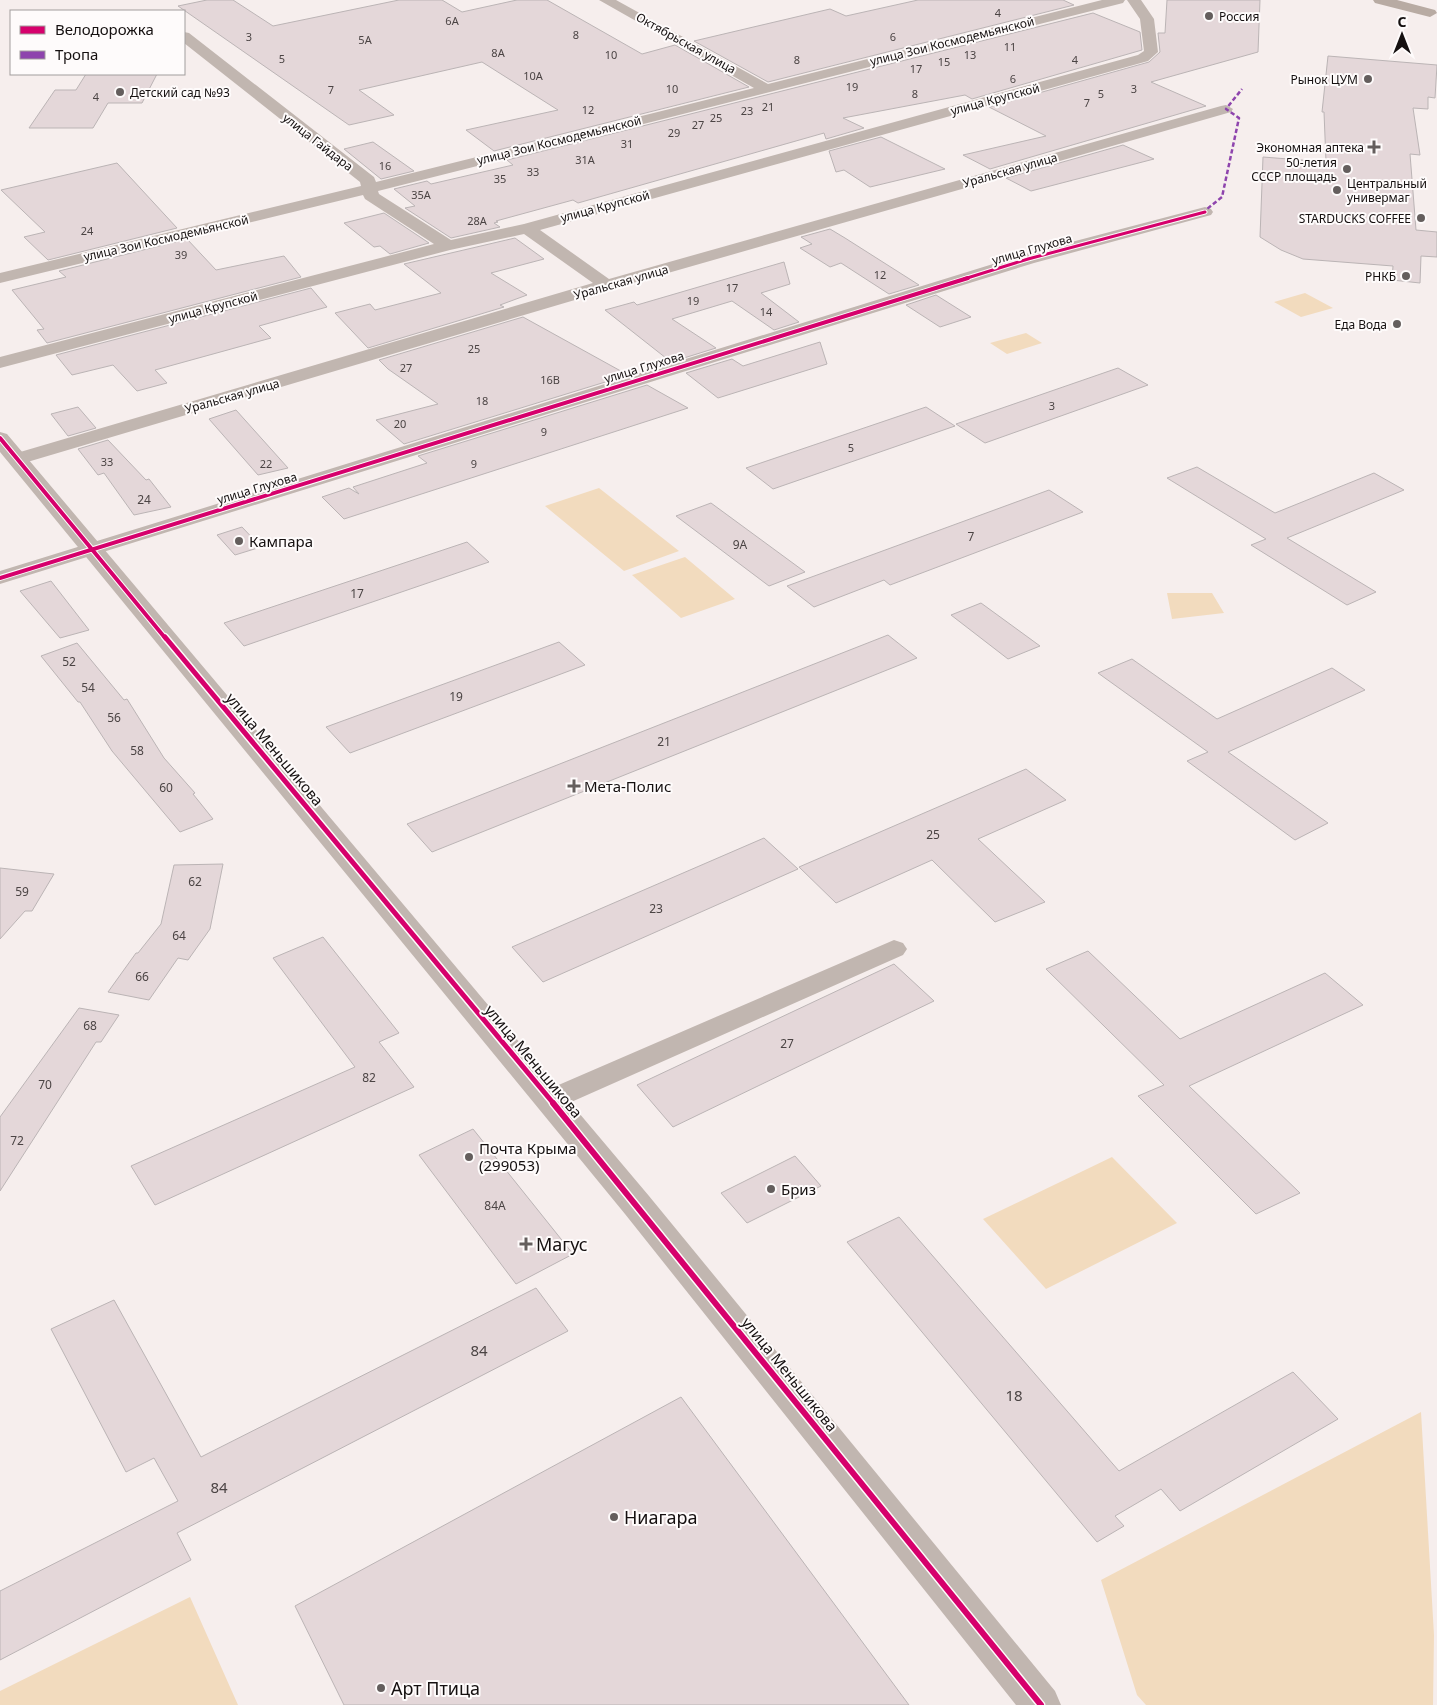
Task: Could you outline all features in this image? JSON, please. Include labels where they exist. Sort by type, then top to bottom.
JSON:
[{"type":"main road","points":[[1380,0],[1433,14]]},
{"type":"main road","points":[[1410,0],[1433,14]]},
{"type":"street","name":"Октябрьская улица","points":[[606,0],[765,88]]},
{"type":"street","name":"улица Зои Космодемьянской","points":[[0,278],[369,189],[1118,0]]},
{"type":"street","name":"улица Крупской","points":[[0,363],[448,246],[527,228],[1143,58],[1151,52],[1147,19],[1134,0]]},
{"type":"street","name":"улица Гайдара","points":[[185,37],[368,180],[371,196],[448,246]]},
{"type":"street","name":"Уральская улица","points":[[8,448],[606,286],[1226,109]]},
{"type":"street","name":"улица Глухова","points":[[0,578],[1019,262],[1205,212]]},
{"type":"street","points":[[527,228],[606,286]]},
{"type":"street","name":"улица Меньшикова","points":[[8,448],[550,1100],[1041,1705]]},
{"type":"street","name":"улица Меньшикова","points":[[550,1100],[894,950]]},
{"type":"shaded area","points":[[1305,293],[1333,308],[1301,317],[1274,302]]},
{"type":"shaded area","points":[[1026,333],[1042,343],[1007,354],[990,343]]},
{"type":"shaded area","points":[[599,488],[679,551],[624,571],[545,506]]},
{"type":"shaded area","points":[[685,557],[735,599],[681,618],[632,575]]},
{"type":"shaded area","points":[[1167,593],[1212,593],[1224,613],[1172,619]]},
{"type":"shaded area","points":[[1112,1157],[1177,1223],[1046,1289],[983,1219]]},
{"type":"shaded area","points":[[1421,1412],[1434,1635],[1433,1705],[1146,1705],[1137,1695],[1101,1580]]},
{"type":"shaded area","points":[[190,1597],[238,1705],[0,1705],[0,1691]]},
{"type":"building","points":[[207,0],[233,0],[273,26],[399,0],[442,0],[462,12],[517,0],[547,0],[642,54],[675,45],[749,87],[494,151],[466,130],[558,110],[482,62],[359,90],[394,115],[349,125],[178,6]]},
{"type":"building","points":[[918,0],[1063,0],[1074,5],[768,82],[694,41],[830,9],[846,16]]},
{"type":"building","points":[[1167,0],[1260,0],[1258,52],[1151,82],[1206,106],[990,169],[963,155],[1046,136],[989,107],[1149,62],[1160,52],[1158,33],[1165,33]]},
{"type":"building","points":[[1093,13],[1140,32],[1142,50],[972,99],[965,95],[843,118],[864,128],[826,139],[824,133],[578,203],[573,200],[494,223],[500,227],[451,238],[405,208],[415,206],[394,189],[427,181],[431,184],[513,165],[507,160]]},
{"type":"building","points":[[1328,56],[1437,65],[1435,98],[1428,97],[1428,109],[1413,108],[1420,155],[1410,154],[1416,230],[1437,232],[1437,257],[1421,256],[1420,283],[1392,280],[1393,266],[1303,259],[1281,250],[1260,237],[1263,157],[1326,162],[1324,112],[1322,112]]},
{"type":"building","points":[[85,75],[156,75],[142,103],[108,103],[93,128],[29,128],[55,90],[76,90]]},
{"type":"building","points":[[881,137],[945,169],[870,187],[844,170],[836,172],[829,151]]},
{"type":"building","points":[[373,142],[414,171],[381,179],[344,149]]},
{"type":"building","points":[[1123,145],[1154,159],[1031,191],[1006,178]]},
{"type":"building","points":[[117,163],[177,228],[48,260],[24,237],[45,232],[1,190]]},
{"type":"building","points":[[384,213],[429,243],[390,254],[380,246],[374,247],[344,223]]},
{"type":"building","points":[[830,229],[919,285],[889,294],[841,263],[830,267],[800,248],[812,244],[801,237]]},
{"type":"building","points":[[515,238],[544,259],[491,273],[527,295],[500,305],[504,307],[368,348],[335,313],[370,304],[375,310],[441,293],[404,264]]},
{"type":"building","points":[[187,239],[216,270],[284,256],[301,277],[47,343],[37,330],[44,329],[12,290],[66,277],[59,271]]},
{"type":"building","points":[[784,262],[790,284],[761,293],[799,322],[774,330],[732,301],[672,319],[716,348],[671,362],[605,310],[634,302],[637,305]]},
{"type":"building","points":[[311,288],[327,307],[259,326],[271,338],[155,370],[167,383],[137,391],[113,365],[72,375],[56,355]]},
{"type":"building","points":[[936,295],[971,317],[940,327],[906,305]]},
{"type":"building","points":[[523,317],[628,375],[404,444],[376,420],[438,404],[388,369],[379,360]]},
{"type":"building","points":[[820,342],[827,364],[718,398],[686,373],[732,359],[743,366]]},
{"type":"building","points":[[1118,368],[1148,385],[985,443],[956,424]]},
{"type":"building","points":[[647,385],[688,408],[344,519],[322,497],[349,488],[359,494],[353,487],[427,463],[418,456]]},
{"type":"building","points":[[78,407],[96,428],[68,436],[51,414]]},
{"type":"building","points":[[926,407],[955,426],[773,489],[746,468]]},
{"type":"building","points":[[236,410],[288,468],[258,475],[209,419]]},
{"type":"building","points":[[108,440],[146,480],[149,479],[171,507],[134,515],[104,473],[98,475],[78,449]]},
{"type":"building","points":[[1197,467],[1275,513],[1374,473],[1404,490],[1287,538],[1376,592],[1347,605],[1251,545],[1266,539],[1167,478]]},
{"type":"building","points":[[1049,490],[1083,512],[890,585],[884,580],[814,607],[787,586]]},
{"type":"building","points":[[711,503],[805,572],[769,586],[676,516]]},
{"type":"building","name":"Кампара","points":[[242,527],[261,547],[235,555],[217,535]]},
{"type":"building","points":[[467,542],[489,562],[244,646],[224,623]]},
{"type":"building","points":[[51,581],[89,630],[60,638],[20,591]]},
{"type":"building","points":[[981,603],[1040,646],[1008,659],[951,615]]},
{"type":"building","points":[[888,635],[917,658],[432,852],[407,824]]},
{"type":"building","points":[[559,642],[585,665],[350,753],[326,727]]},
{"type":"building","points":[[77,643],[124,700],[127,699],[164,758],[195,793],[193,794],[213,819],[180,832],[112,751],[80,702],[78,702],[41,656]]},
{"type":"building","points":[[1132,659],[1217,719],[1332,668],[1365,690],[1228,752],[1328,823],[1295,840],[1187,761],[1208,752],[1098,673]]},
{"type":"building","points":[[1026,769],[1066,800],[978,839],[1045,902],[995,922],[932,860],[836,903],[799,867]]},
{"type":"building","points":[[764,838],[798,869],[543,982],[512,947]]},
{"type":"building","points":[[223,864],[210,929],[188,960],[178,958],[149,1000],[108,992],[136,953],[138,953],[161,924],[174,865]]},
{"type":"building","points":[[0,868],[54,874],[32,911],[25,911],[0,939]]},
{"type":"building","points":[[323,937],[399,1033],[379,1042],[414,1087],[155,1205],[131,1166],[355,1067],[273,958]]},
{"type":"building","points":[[1088,951],[1180,1039],[1325,973],[1363,1005],[1189,1086],[1300,1193],[1256,1214],[1138,1096],[1164,1085],[1046,969]]},
{"type":"building","points":[[894,964],[934,1001],[673,1127],[637,1085]]},
{"type":"building","points":[[79,1008],[119,1015],[101,1042],[96,1042],[0,1191],[0,1117]]},
{"type":"building","points":[[473,1129],[573,1254],[516,1284],[419,1155]]},
{"type":"building","name":"Бриз","points":[[795,1156],[821,1186],[747,1223],[721,1193]]},
{"type":"building","points":[[899,1217],[1119,1471],[1293,1372],[1338,1419],[1180,1511],[1161,1489],[1115,1516],[1124,1526],[1097,1542],[847,1242]]},
{"type":"building","points":[[536,1288],[568,1331],[177,1533],[191,1560],[0,1660],[0,1591],[178,1501],[154,1458],[126,1472],[51,1329],[114,1300],[201,1457]]},
{"type":"building","name":"Ниагара","points":[[681,1397],[909,1705],[344,1705],[295,1606]]},
{"type":"marked path","points":[[1202,213],[1222,197],[1239,118],[1226,109],[1242,89]]},
{"type":"cycle path","points":[[0,578],[1028,259],[1205,212]]},
{"type":"cycle path","points":[[0,438],[637,1205],[1041,1705]]},
{"type":"place","name":"Россия","points":[[1209,16]]},
{"type":"place","name":"Рынок ЦУМ","points":[[1368,79]]},
{"type":"place","name":"Детский сад №93","points":[[120,92]]},
{"type":"place","name":"Экономная аптека","points":[[1374,147]]},
{"type":"place","name":"50-летия СССР площадь","points":[[1347,169]]},
{"type":"place","name":"Центральный универмаг","points":[[1337,190]]},
{"type":"place","name":"STARDUCKS COFFEE","points":[[1421,218]]},
{"type":"place","name":"РНКБ","points":[[1406,276]]},
{"type":"place","name":"Еда Вода","points":[[1397,324]]},
{"type":"place","name":"Кампара","points":[[239,541]]},
{"type":"place","name":"Мета-Полис","points":[[574,786]]},
{"type":"place","name":"Почта Крыма (299053)","points":[[469,1157]]},
{"type":"place","name":"Бриз","points":[[771,1189]]},
{"type":"place","name":"Магус","points":[[526,1244]]},
{"type":"place","name":"Ниагара","points":[[614,1517]]},
{"type":"place","name":"Арт Птица","points":[[381,1688]]}]
